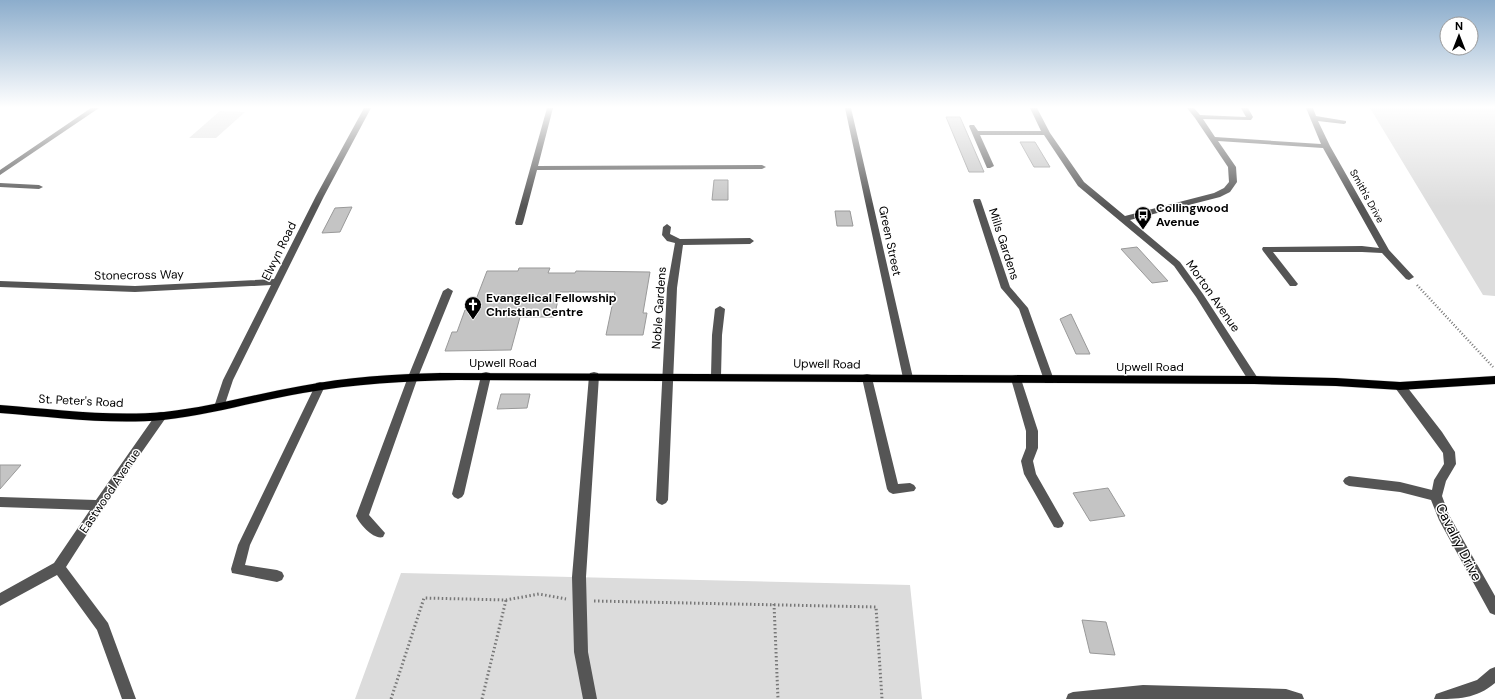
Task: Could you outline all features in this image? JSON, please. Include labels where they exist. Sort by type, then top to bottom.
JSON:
[{"type":"main road","name":"Upwell Road","points":[[161,416],[190,413],[320,386],[385,378],[412,377],[716,376],[1049,380],[1254,380],[1336,382],[1400,386],[1495,380]]},
{"type":"main road","name":"St. Peter's Road","points":[[0,409],[113,417],[161,416]]},
{"type":"street","points":[[0,174],[49,141]]},
{"type":"street","name":"Elwyn Road","points":[[219,407],[228,380],[320,196],[350,141]]},
{"type":"street","points":[[519,223],[541,141]]},
{"type":"street","name":"Green Street","points":[[855,141],[908,378]]},
{"type":"street","points":[[979,141],[990,166]]},
{"type":"street","name":"Morton Avenue","points":[[1051,141],[1081,184],[1177,264],[1200,296],[1254,380]]},
{"type":"street","points":[[1124,219],[1210,197],[1227,190],[1233,182],[1232,167],[1214,141]]},
{"type":"street","points":[[1239,141],[1326,146]]},
{"type":"street","name":"Smith's Drive","points":[[1324,141],[1385,251],[1409,277]]},
{"type":"street","points":[[534,168],[762,167]]},
{"type":"street","points":[[0,185],[39,188]]},
{"type":"street","name":"Mills Gardens","points":[[977,201],[1006,288],[1023,308],[1049,380]]},
{"type":"street","points":[[666,228],[666,234],[670,240],[679,242],[750,241]]},
{"type":"street","name":"Noble Gardens","points":[[662,500],[672,288],[679,242]]},
{"type":"street","points":[[1293,284],[1266,249],[1362,249],[1385,251]]},
{"type":"street","name":"Stonecross Way","points":[[0,284],[135,289],[278,282]]},
{"type":"street","points":[[379,533],[362,516],[412,377],[448,291]]},
{"type":"street","points":[[716,376],[717,336],[720,309]]},
{"type":"street","points":[[458,494],[486,376]]},
{"type":"street","points":[[590,699],[581,652],[579,578],[594,376]]},
{"type":"street","points":[[867,378],[892,489],[910,488]]},
{"type":"street","points":[[1016,379],[1032,431],[1032,448],[1027,461],[1030,474],[1058,523]]},
{"type":"street","points":[[276,576],[238,569],[244,545],[320,386]]},
{"type":"street","name":"Cavalry Drive","points":[[1400,386],[1438,435],[1449,452],[1450,464],[1440,480],[1436,496],[1443,516],[1495,609]]},
{"type":"street","name":"Eastwood Avenue","points":[[0,600],[59,566],[161,416]]},
{"type":"street","name":"Cavalry Drive","points":[[1349,481],[1400,486],[1436,496]]},
{"type":"street","points":[[0,502],[100,505]]},
{"type":"street","points":[[59,566],[103,627],[129,699]]},
{"type":"street","points":[[1441,699],[1481,686],[1495,674]]},
{"type":"street","points":[[1073,699],[1143,692],[1286,696],[1297,699]]},
{"type":"path","points":[[1409,277],[1495,369]]},
{"type":"path","points":[[390,699],[424,598],[506,600],[539,594],[580,601],[876,606],[882,699]]},
{"type":"path","points":[[482,699],[506,600]]},
{"type":"path","points":[[774,604],[778,699]]},
{"type":"shaded area","points":[[1390,141],[1495,141],[1495,296],[1483,295]]},
{"type":"shaded area","points":[[401,573],[910,585],[922,699],[355,699]]},
{"type":"building","points":[[956,141],[970,141],[984,172],[969,172]]},
{"type":"building","points":[[1020,142],[1035,142],[1050,167],[1034,167]]},
{"type":"building","points":[[714,180],[728,180],[728,200],[712,200]]},
{"type":"building","points":[[352,207],[340,232],[322,233],[335,208]]},
{"type":"building","points":[[835,211],[850,211],[853,226],[837,226]]},
{"type":"building","points":[[1137,247],[1168,281],[1152,283],[1121,249]]},
{"type":"building","points":[[519,268],[550,268],[548,273],[575,273],[576,271],[650,272],[643,313],[647,313],[643,335],[606,335],[615,292],[560,292],[554,317],[520,317],[511,350],[445,351],[452,332],[457,332],[465,310],[472,310],[487,271],[518,271]]},
{"type":"building","points":[[1071,314],[1090,354],[1076,354],[1060,319]]},
{"type":"building","points":[[501,394],[530,394],[527,408],[497,409]]},
{"type":"building","points":[[0,465],[21,465],[0,489]]},
{"type":"building","points":[[1108,488],[1125,516],[1090,521],[1073,493]]},
{"type":"building","points":[[1082,620],[1106,622],[1115,655],[1090,653]]},
{"type":"place","name":"Collingwood Avenue","points":[[1143,230]]},
{"type":"place","name":"Evangelical Fellowship Christian Centre","points":[[473,320]]}]
